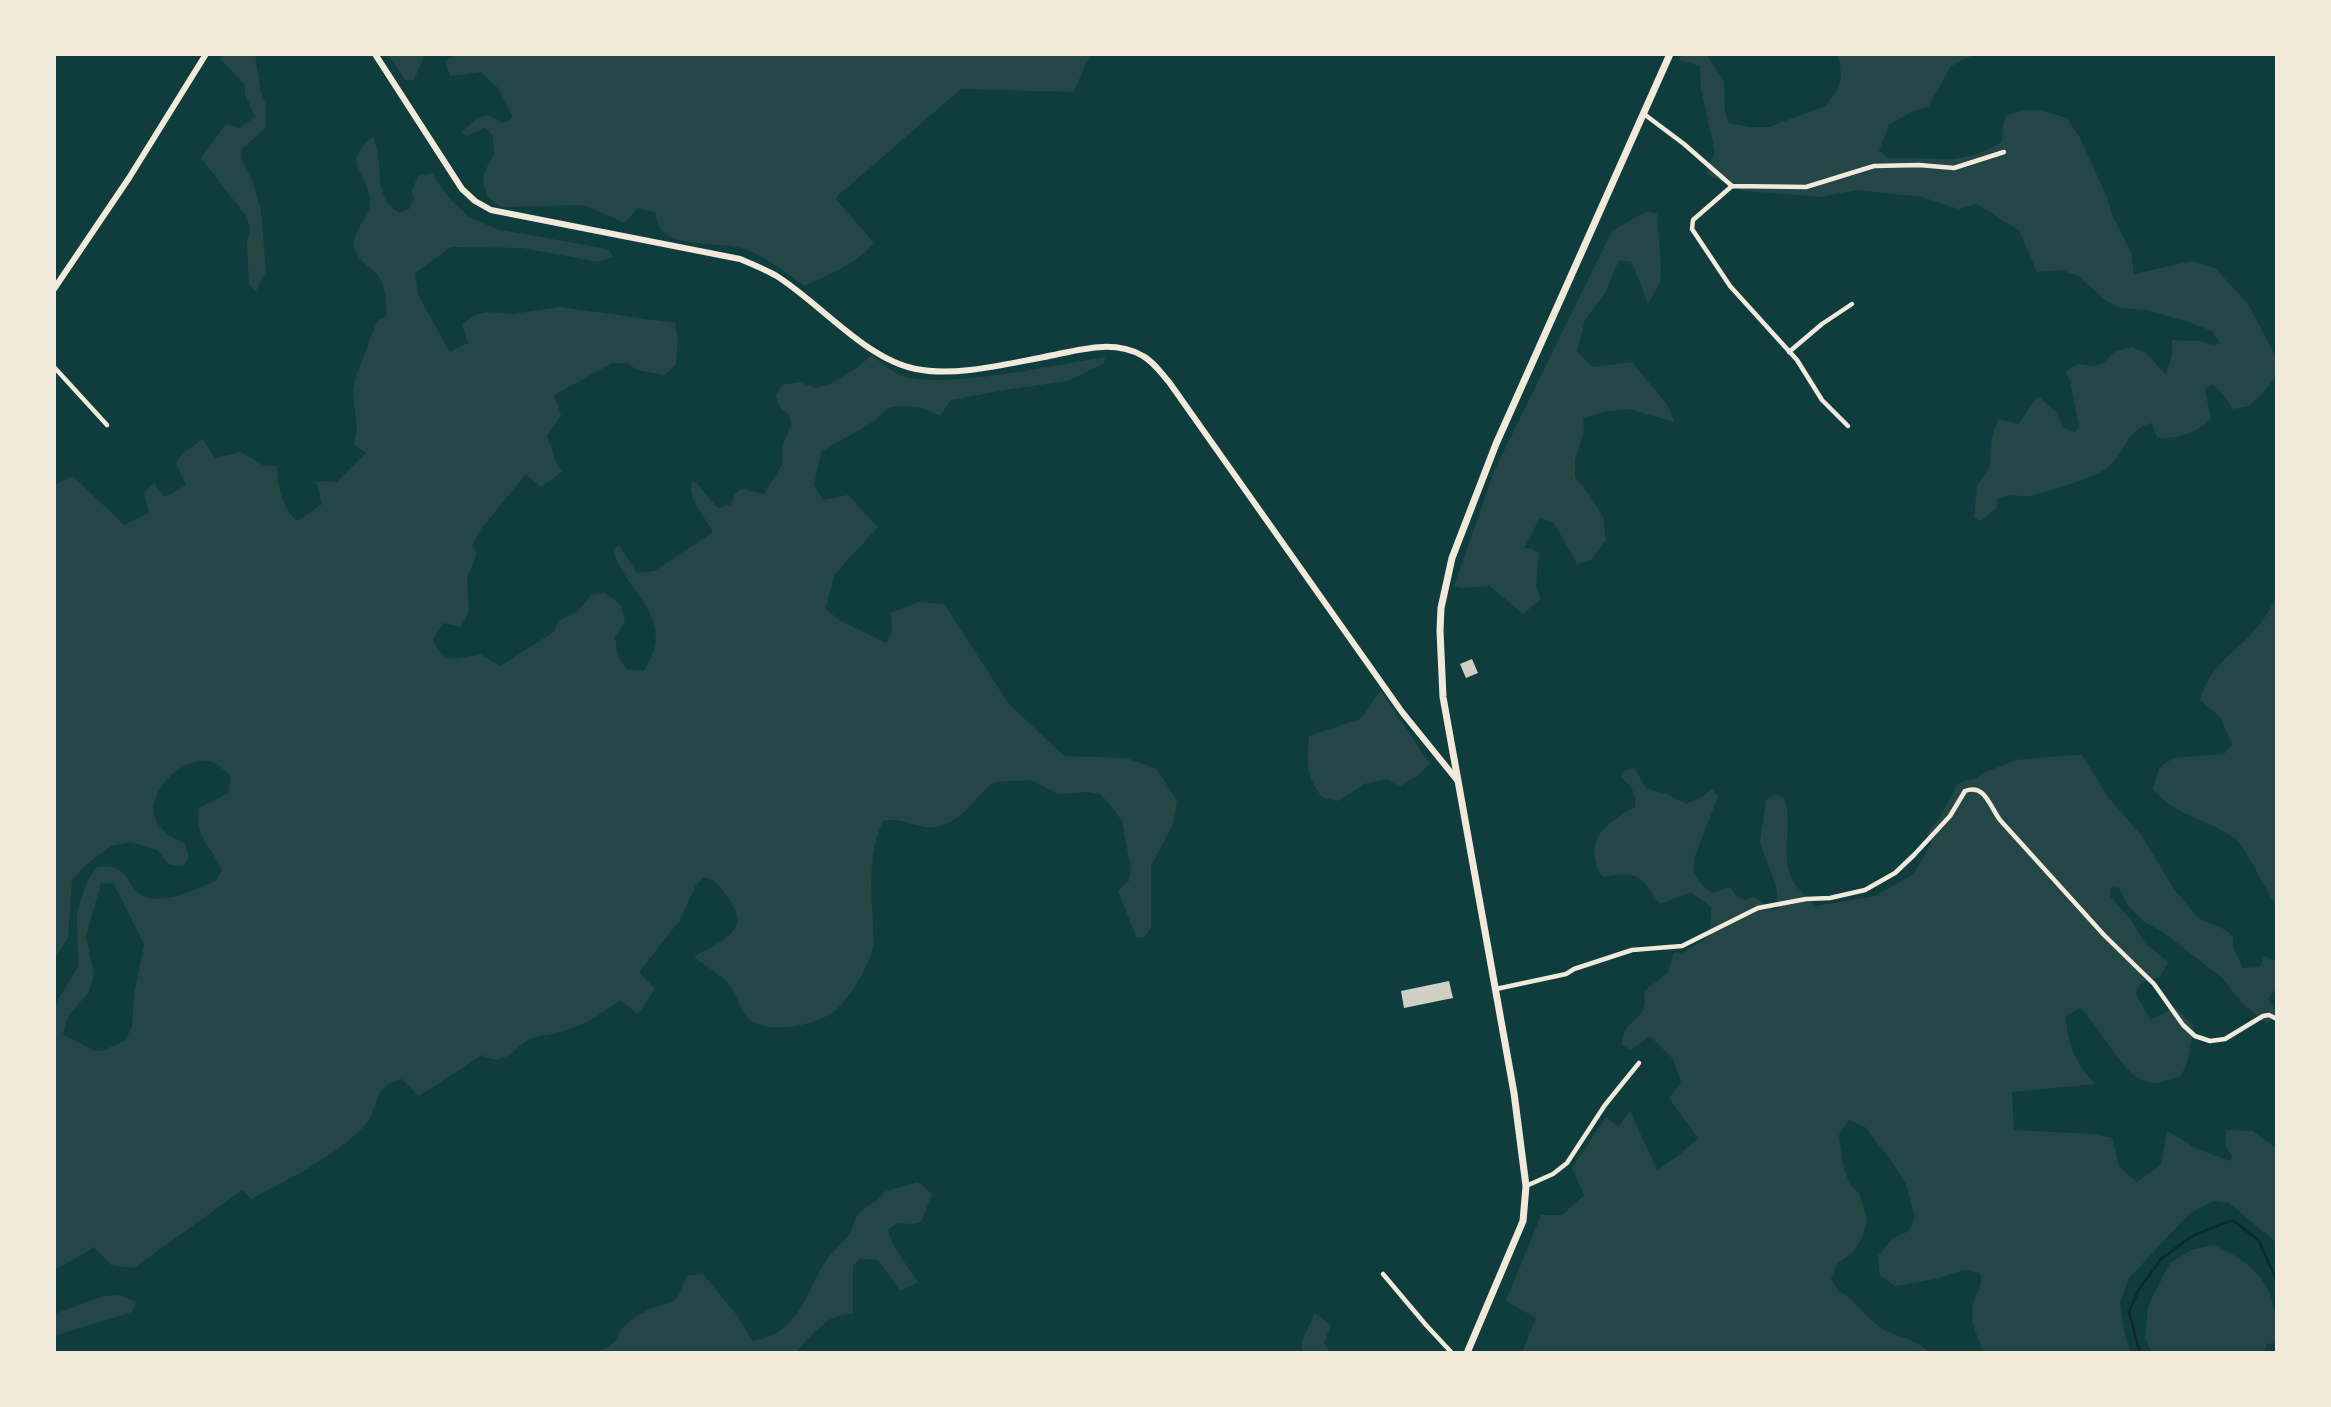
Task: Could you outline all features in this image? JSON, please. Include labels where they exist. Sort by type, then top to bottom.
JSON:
[{"type":"main road","points":[[54,289],[129,178],[206,54]]},
{"type":"main road","points":[[375,54],[455,180],[475,201],[491,210],[740,260],[774,274],[888,359],[916,369],[950,371],[1000,365],[1094,347],[1112,346],[1144,356],[1169,382],[1402,712],[1458,781]]},
{"type":"main road","points":[[1467,1353],[1523,1221],[1526,1186],[1496,989],[1443,697],[1439,657],[1441,608],[1452,558],[1496,444],[1670,54]]},
{"type":"street","points":[[1644,114],[1684,144],[1732,186],[1806,187],[1874,166],[1919,165],[1954,168],[2004,152]]},
{"type":"street","points":[[1732,186],[1693,219],[1691,227],[1730,286],[1801,366],[1822,400],[1848,426]]},
{"type":"street","points":[[1789,352],[1852,303]]},
{"type":"street","points":[[54,367],[107,425]]},
{"type":"street","points":[[1496,989],[1566,974],[1621,953],[1682,946],[1758,908],[1865,890],[1905,864],[1950,816],[1965,791],[1973,788],[1979,790],[1996,816],[2104,935],[2154,984],[2183,1025],[2195,1036],[2210,1041],[2225,1039],[2263,1016],[2269,1015],[2277,1019]]},
{"type":"street","points":[[1526,1186],[1553,1174],[1567,1163],[1605,1105],[1639,1063]]},
{"type":"street","points":[[1383,1274],[1452,1353]]},
{"type":"shaded area","points":[[222,54],[255,54],[261,93],[266,105],[266,127],[242,149],[241,158],[253,182],[261,211],[266,272],[256,291],[249,285],[247,244],[250,229],[247,217],[201,158],[226,124],[239,128],[255,117],[245,94],[245,85],[220,59]]},
{"type":"shaded area","points":[[388,54],[425,54],[414,80],[405,80]]},
{"type":"shaded area","points":[[457,54],[1093,54],[1085,65],[1074,92],[961,89],[835,198],[874,243],[850,263],[804,286],[748,250],[670,237],[660,228],[655,212],[637,208],[625,223],[584,205],[502,207],[487,197],[483,180],[494,154],[493,136],[485,128],[466,136],[462,132],[477,118],[489,115],[502,123],[513,118],[498,88],[481,72],[450,76],[445,61]]},
{"type":"shaded area","points":[[1682,54],[1706,54],[1724,81],[1728,123],[1769,127],[1825,106],[1836,92],[1841,79],[1840,63],[1836,54],[1975,54],[1951,66],[1928,107],[1913,111],[1889,125],[1879,151],[1888,158],[1954,159],[1978,154],[2002,142],[2006,116],[2037,110],[2067,118],[2080,138],[2107,197],[2112,215],[2131,252],[2134,274],[2191,261],[2215,268],[2248,304],[2277,359],[2277,375],[2249,406],[2233,409],[2212,384],[2205,389],[2211,419],[2200,428],[2164,438],[2157,437],[2152,423],[2135,432],[2110,466],[2102,471],[2034,495],[1997,499],[1997,508],[1981,521],[1974,518],[1977,486],[1989,468],[1992,437],[1998,419],[2018,424],[2038,396],[2056,412],[2064,428],[2075,432],[2079,427],[2066,371],[2078,364],[2102,364],[2115,351],[2132,347],[2146,353],[2166,375],[2172,354],[2172,340],[2214,345],[2220,343],[2212,331],[2186,321],[2146,310],[2121,308],[2108,302],[2078,276],[2062,270],[2037,272],[2019,230],[1976,204],[1958,209],[1922,197],[1857,190],[1821,197],[1745,191],[1706,174],[1715,152],[1701,89],[1700,66],[1679,60]]},
{"type":"shaded area","points":[[373,137],[377,147],[381,188],[390,206],[399,213],[409,209],[414,199],[412,190],[418,176],[433,173],[450,199],[469,217],[496,229],[608,249],[614,257],[598,262],[523,248],[451,247],[415,273],[418,295],[450,352],[468,343],[462,324],[475,315],[488,312],[512,314],[560,307],[675,323],[678,340],[676,364],[665,375],[637,370],[627,363],[612,363],[554,395],[561,415],[547,436],[562,472],[541,487],[526,474],[481,529],[472,546],[477,553],[467,578],[469,611],[461,627],[443,623],[433,640],[442,654],[452,659],[480,654],[500,666],[554,632],[558,621],[577,612],[591,595],[605,593],[621,605],[625,621],[615,637],[618,656],[626,669],[644,671],[653,652],[656,636],[653,621],[613,550],[619,545],[637,573],[654,571],[713,532],[694,501],[692,480],[718,508],[730,505],[735,494],[741,489],[764,494],[782,465],[782,447],[791,425],[789,415],[779,406],[776,395],[782,385],[799,382],[815,388],[828,385],[854,370],[872,355],[898,374],[915,379],[939,380],[998,375],[1105,357],[1104,363],[1068,381],[951,400],[940,416],[922,408],[888,408],[876,420],[821,452],[814,485],[823,500],[848,495],[878,527],[835,574],[825,609],[841,621],[886,643],[892,631],[891,613],[919,602],[944,604],[1009,704],[1064,756],[1126,758],[1157,769],[1177,801],[1173,824],[1151,866],[1151,927],[1144,938],[1136,937],[1118,891],[1129,881],[1131,869],[1122,821],[1109,803],[1099,794],[1059,794],[1031,780],[994,782],[957,818],[937,827],[883,821],[877,835],[872,866],[874,944],[854,987],[843,1003],[829,1015],[807,1023],[781,1027],[758,1024],[747,1017],[727,982],[694,957],[730,935],[737,920],[735,910],[723,891],[715,882],[704,877],[696,885],[680,920],[639,972],[655,989],[638,1014],[620,1000],[582,1024],[528,1040],[505,1057],[491,1059],[482,1055],[419,1096],[402,1079],[392,1082],[380,1092],[364,1126],[340,1147],[310,1167],[251,1199],[242,1190],[134,1268],[111,1265],[94,1247],[54,1271],[54,1006],[78,967],[77,912],[87,882],[97,867],[108,866],[122,872],[139,893],[146,897],[164,899],[182,895],[216,881],[222,870],[201,834],[199,808],[229,793],[230,775],[212,762],[201,761],[189,764],[167,780],[159,790],[154,814],[164,831],[185,844],[189,858],[183,866],[170,865],[157,850],[131,842],[111,846],[86,865],[72,880],[68,938],[54,959],[54,485],[73,476],[124,525],[149,513],[144,493],[154,483],[165,497],[186,485],[176,463],[184,452],[203,439],[215,458],[240,452],[265,466],[277,466],[281,496],[297,521],[322,504],[316,481],[337,482],[366,453],[354,444],[357,429],[353,393],[355,379],[377,321],[386,316],[387,305],[381,280],[360,258],[354,245],[356,233],[367,215],[370,203],[357,162],[363,146]],"holes":[[[101,883],[114,884],[144,944],[134,996],[132,1027],[125,1040],[105,1050],[95,1051],[63,1034],[68,1016],[89,992],[94,974],[86,936]]]},
{"type":"shaded area","points":[[1647,211],[1657,214],[1660,283],[1648,304],[1632,262],[1619,260],[1605,293],[1585,320],[1577,351],[1592,367],[1632,362],[1668,406],[1674,422],[1629,409],[1583,418],[1584,431],[1575,460],[1575,477],[1603,517],[1606,540],[1591,560],[1577,564],[1554,523],[1540,518],[1524,548],[1533,549],[1539,554],[1536,586],[1541,599],[1523,614],[1490,586],[1454,586],[1495,469],[1612,231]]},
{"type":"shaded area","points":[[2277,596],[2277,909],[2236,839],[2171,805],[2153,789],[2159,768],[2173,758],[2224,754],[2232,744],[2220,717],[2200,700],[2211,676],[2251,635]]},
{"type":"shaded area","points":[[1381,691],[1430,764],[1399,787],[1387,779],[1364,784],[1338,801],[1322,797],[1308,768],[1309,736],[1360,719]]},
{"type":"shaded area","points":[[2082,755],[2108,797],[2142,836],[2174,889],[2199,919],[2222,928],[2233,936],[2234,949],[2243,968],[2260,967],[2264,956],[2276,961],[2277,987],[2268,999],[2277,1013],[2267,1024],[2242,1003],[2222,978],[2163,932],[2143,921],[2127,904],[2119,888],[2111,887],[2110,896],[2130,919],[2145,943],[2168,962],[2160,977],[2140,983],[2136,994],[2150,1020],[2176,1007],[2194,1027],[2187,1063],[2181,1076],[2157,1083],[2143,1081],[2123,1064],[2080,1008],[2066,1016],[2068,1036],[2078,1061],[2095,1084],[2012,1092],[2014,1130],[2093,1134],[2112,1138],[2119,1167],[2137,1182],[2161,1165],[2167,1131],[2197,1149],[2230,1161],[2232,1157],[2226,1146],[2226,1130],[2253,1131],[2277,1149],[2277,1243],[2229,1203],[2213,1201],[2190,1213],[2129,1278],[2120,1303],[2130,1353],[1985,1353],[1972,1316],[1973,1304],[1980,1286],[1980,1273],[1964,1270],[1936,1279],[1895,1286],[1880,1276],[1878,1256],[1893,1238],[1909,1231],[1915,1217],[1906,1184],[1894,1165],[1865,1127],[1849,1120],[1839,1135],[1843,1165],[1850,1185],[1859,1193],[1867,1220],[1861,1240],[1852,1253],[1838,1263],[1831,1278],[1838,1291],[1850,1298],[1880,1327],[1919,1344],[1929,1353],[1522,1353],[1536,1318],[1506,1301],[1541,1215],[1562,1215],[1584,1195],[1572,1168],[1606,1117],[1618,1127],[1630,1111],[1657,1170],[1698,1138],[1669,1098],[1681,1082],[1673,1059],[1650,1036],[1631,1050],[1622,1045],[1622,1040],[1623,1034],[1642,1011],[1644,991],[1668,973],[1674,952],[1682,953],[1710,936],[1711,907],[1691,892],[1660,904],[1638,877],[1625,874],[1603,877],[1599,872],[1594,852],[1599,835],[1611,822],[1635,807],[1632,789],[1620,776],[1624,771],[1634,768],[1646,788],[1686,804],[1704,796],[1712,788],[1718,796],[1695,856],[1693,872],[1712,893],[1730,887],[1735,895],[1745,900],[1754,897],[1774,910],[1779,908],[1776,886],[1760,843],[1766,800],[1776,794],[1784,798],[1787,807],[1787,862],[1791,876],[1816,906],[1876,896],[1913,874],[1931,844],[1927,834],[1940,817],[1957,785],[1963,781],[1975,779],[2016,760]]},
{"type":"shaded area","points":[[918,1182],[932,1194],[921,1222],[897,1223],[888,1230],[894,1247],[918,1282],[900,1291],[878,1260],[860,1259],[853,1266],[853,1314],[844,1314],[828,1321],[795,1353],[593,1353],[608,1347],[616,1340],[621,1329],[635,1317],[678,1297],[687,1276],[703,1274],[736,1314],[753,1341],[780,1331],[798,1312],[823,1265],[850,1234],[860,1212],[884,1192]]},
{"type":"shaded area","points":[[2214,1245],[2245,1262],[2264,1282],[2274,1308],[2277,1343],[2267,1344],[2263,1353],[2152,1353],[2145,1338],[2148,1306],[2170,1263],[2191,1250]]},
{"type":"shaded area","points":[[120,1295],[136,1302],[132,1312],[54,1336],[54,1314],[104,1296]]},
{"type":"shaded area","points":[[1315,1313],[1331,1325],[1324,1343],[1331,1353],[1302,1353],[1302,1340]]},
{"type":"building","points":[[1472,659],[1478,673],[1466,678],[1460,664]]},
{"type":"building","points":[[1449,981],[1453,998],[1404,1008],[1401,991]]},
{"type":"waterway","points":[[2140,1353],[2129,1312],[2139,1289],[2162,1258],[2194,1235],[2233,1220],[2259,1241],[2277,1281]]}]
